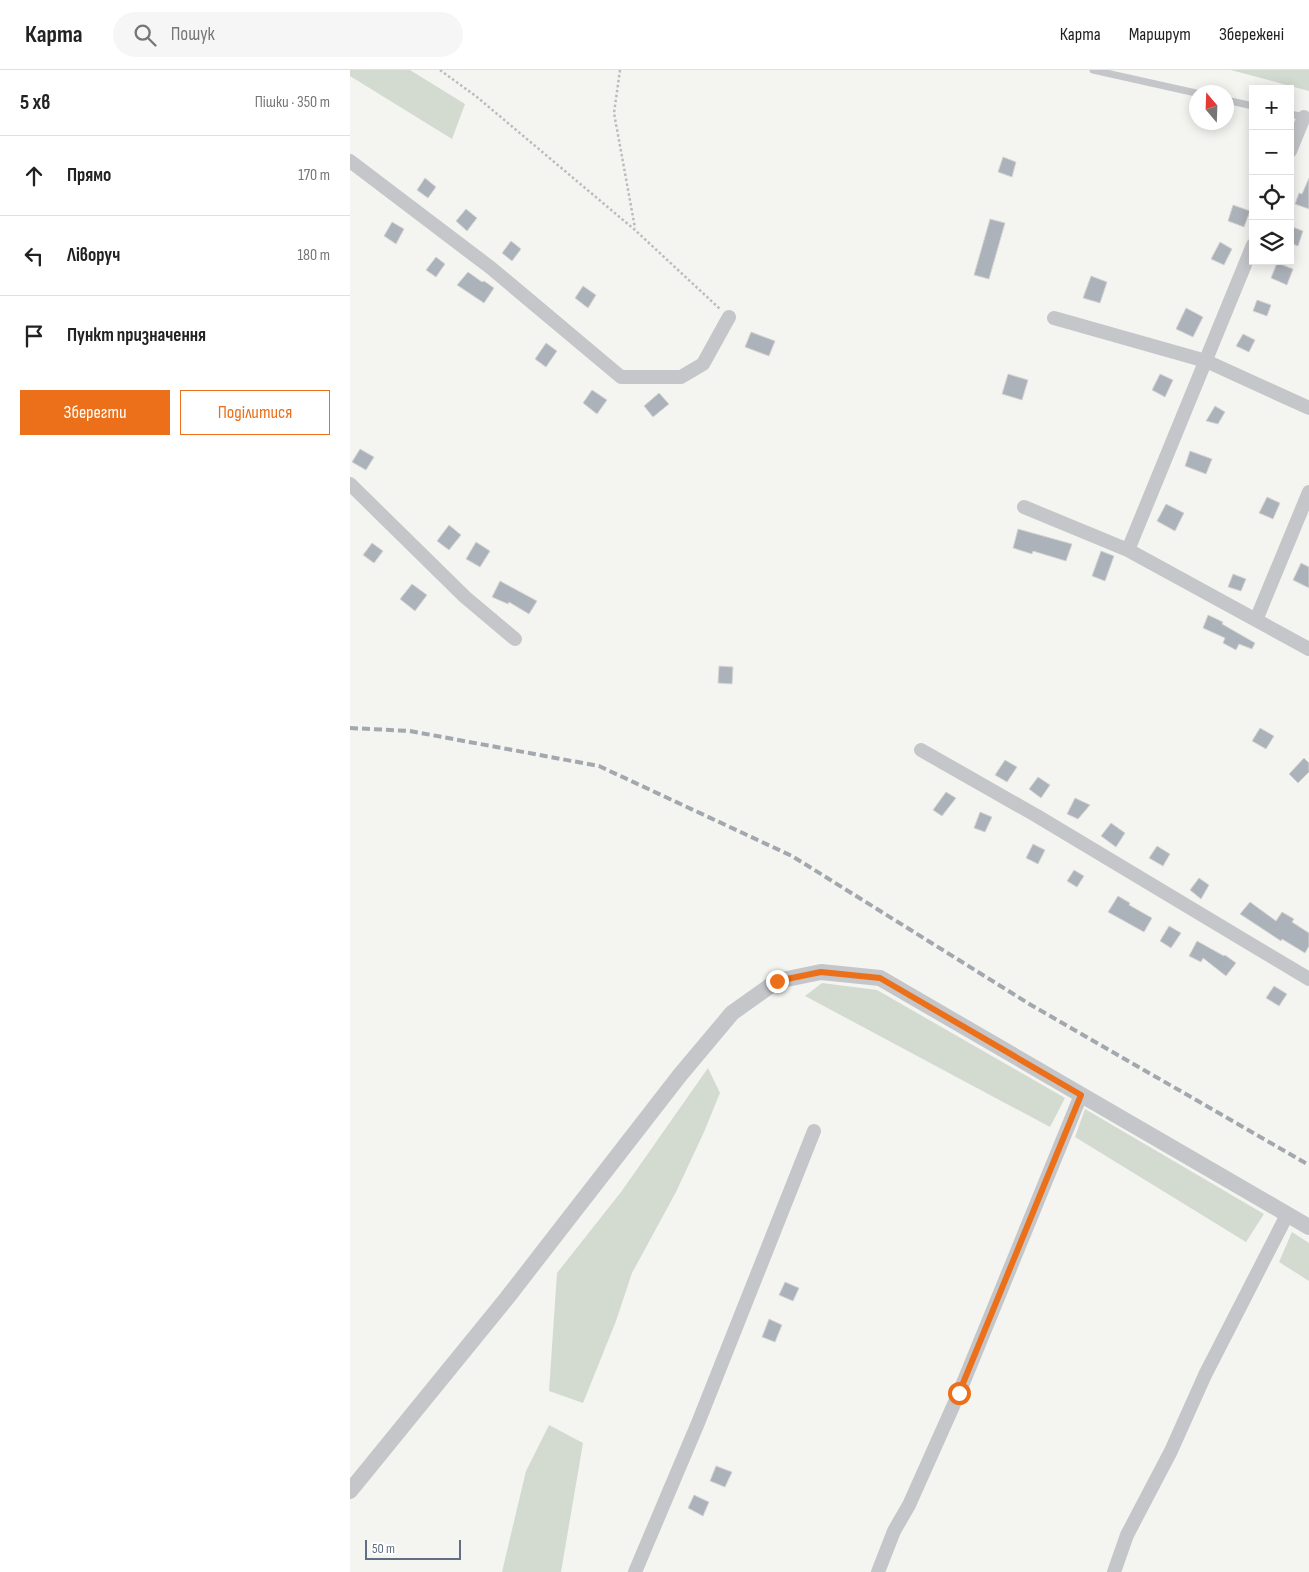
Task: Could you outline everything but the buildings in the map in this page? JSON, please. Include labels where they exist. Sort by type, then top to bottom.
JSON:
[{"type":"street","points":[[1294,139],[1301,117]]},
{"type":"street","points":[[350,162],[491,268],[622,377],[682,376],[703,364],[728,317]]},
{"type":"street","points":[[1128,550],[1249,255]]},
{"type":"street","points":[[1054,318],[1206,361],[1309,408]]},
{"type":"street","points":[[350,484],[465,597],[515,640]]},
{"type":"street","points":[[1256,620],[1309,492]]},
{"type":"street","points":[[1024,507],[1128,550],[1309,648]]},
{"type":"street","points":[[921,750],[1037,816],[1309,979]]},
{"type":"street","points":[[350,1491],[507,1298],[680,1075],[732,1014],[777,981],[821,972],[880,978],[1309,1227]]},
{"type":"street","points":[[878,1572],[894,1530],[909,1505],[959,1393],[1081,1095]]},
{"type":"street","points":[[635,1572],[698,1424],[814,1131]]},
{"type":"street","points":[[1114,1572],[1128,1535],[1171,1451],[1205,1375],[1288,1215]]},
{"type":"lane","points":[[1093,70],[1189,91]]},
{"type":"lane","points":[[1234,102],[1249,105]]},
{"type":"path","points":[[440,70],[477,97],[635,230],[728,317]]},
{"type":"path","points":[[620,70],[614,113],[635,230]]},
{"type":"shaded area","points":[[350,70],[410,70],[465,104],[452,139],[350,76]]},
{"type":"shaded area","points":[[1231,70],[1309,70],[1309,91],[1294,87],[1294,85],[1287,85]]},
{"type":"shaded area","points":[[822,983],[877,990],[1065,1098],[1050,1127],[805,996]]},
{"type":"shaded area","points":[[708,1068],[720,1093],[676,1192],[632,1273],[616,1321],[583,1403],[549,1391],[557,1273],[621,1192]]},
{"type":"shaded area","points":[[1085,1109],[1264,1214],[1246,1242],[1075,1137]]},
{"type":"shaded area","points":[[1292,1232],[1309,1243],[1309,1281],[1279,1262]]},
{"type":"shaded area","points":[[549,1425],[583,1443],[561,1572],[502,1572],[526,1471]]},
{"type":"railway","points":[[350,728],[410,731],[599,766],[792,856],[1031,1005],[1309,1165]]},
{"type":"route","points":[[777,981],[821,972],[880,978],[1081,1095],[959,1393]]}]
